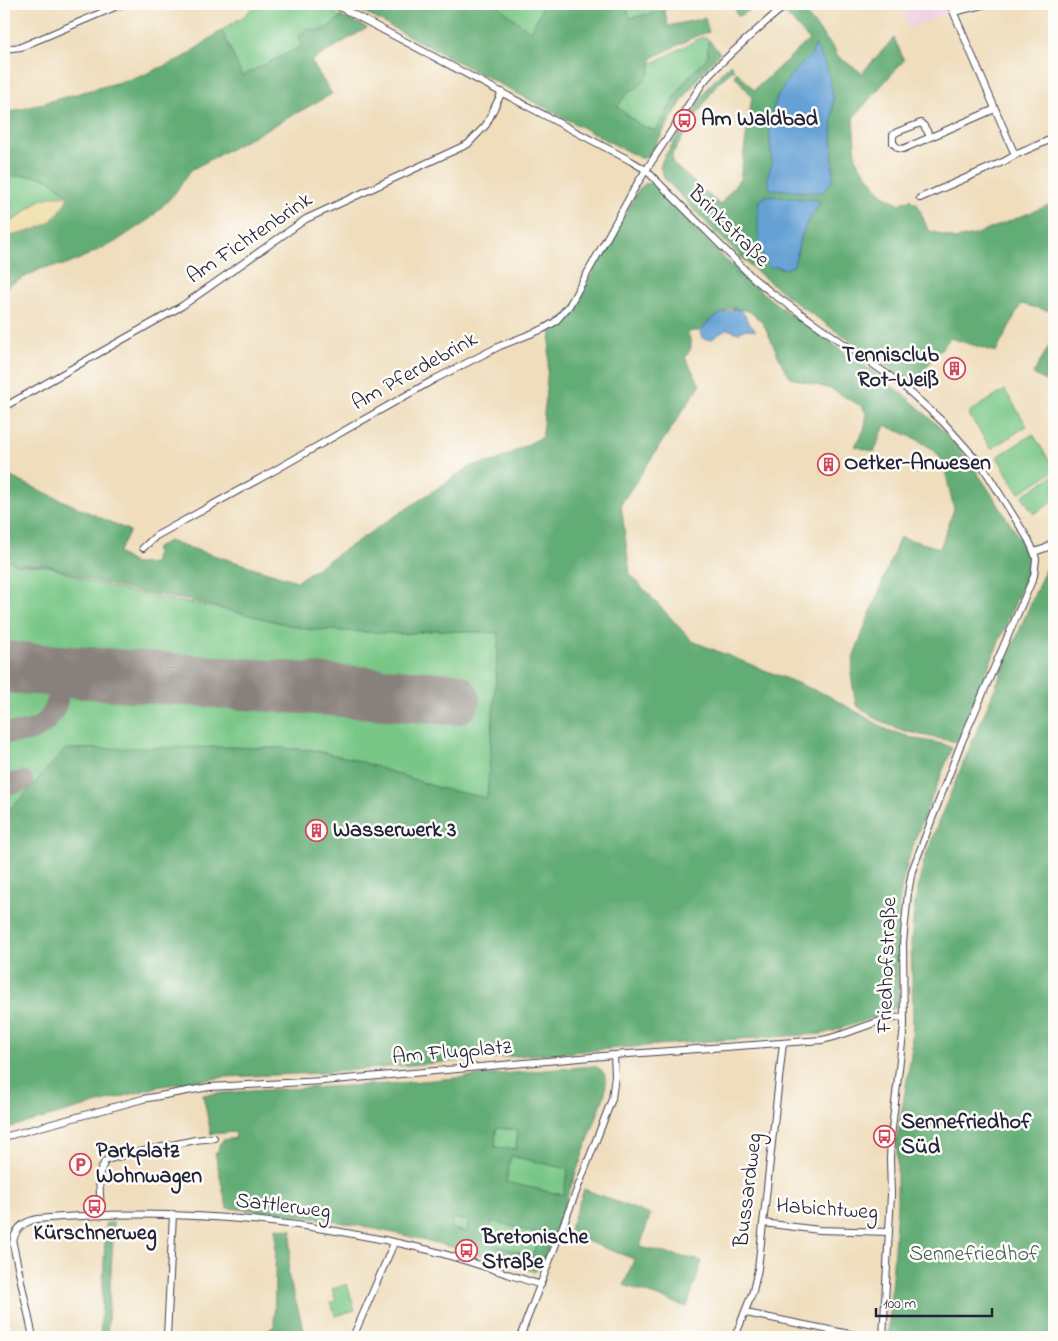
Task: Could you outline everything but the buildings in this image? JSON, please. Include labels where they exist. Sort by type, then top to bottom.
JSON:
[{"type":"street","points":[[4,41],[7,48],[20,47],[122,4]]},
{"type":"street","name":"Brinkstraße","points":[[334,4],[646,170],[752,277],[773,294],[902,384],[943,422],[983,467],[1028,539],[1034,552]]},
{"type":"street","points":[[646,170],[711,72],[774,15],[789,4]]},
{"type":"street","points":[[950,4],[1015,155]]},
{"type":"street","points":[[954,12],[986,4]]},
{"type":"street","name":"Am Fichtenbrink","points":[[4,407],[182,306],[306,219],[468,144],[486,125],[502,92]]},
{"type":"street","points":[[930,136],[921,123],[897,132],[893,135],[892,143],[894,146],[903,148],[996,109]]},
{"type":"street","points":[[920,198],[1002,163],[1015,155],[1054,138]]},
{"type":"street","name":"Am Pferdebrink","points":[[143,548],[150,540],[162,532],[270,473],[435,378],[500,346],[555,322],[569,306],[646,170]]},
{"type":"street","points":[[1034,552],[1046,548],[1054,540]]},
{"type":"street","name":"Friedhofstraße","points":[[883,1337],[891,1195],[891,1137],[904,1017],[903,943],[905,911],[912,871],[960,746],[1034,576],[1036,564],[1034,552]]},
{"type":"street","name":"Am Flugplatz","points":[[4,1137],[143,1099],[209,1087],[356,1079],[614,1055],[833,1038],[891,1018],[904,1017]]},
{"type":"street","name":"Bussardweg","points":[[734,1337],[746,1313],[758,1269],[783,1043]]},
{"type":"street","points":[[520,1337],[612,1099],[615,1076],[614,1055]]},
{"type":"street","points":[[102,1214],[99,1175],[106,1161],[116,1157],[195,1140],[214,1138]]},
{"type":"street","name":"Sattlerweg","points":[[33,1337],[12,1244],[16,1231],[25,1223],[37,1219],[102,1214],[173,1214],[284,1222],[394,1242],[464,1260],[541,1285]]},
{"type":"street","points":[[167,1337],[173,1214]]},
{"type":"street","name":"Habichtweg","points":[[763,1224],[820,1230],[889,1232]]},
{"type":"street","points":[[353,1337],[394,1242]]},
{"type":"street","points":[[746,1313],[864,1337]]},
{"type":"shaded area","points":[[901,4],[946,4],[949,11],[909,29]]},
{"type":"green space","points":[[256,4],[318,4],[342,17],[324,30],[314,31],[301,42],[302,46],[242,76],[222,30],[244,16]]},
{"type":"green space","points":[[348,4],[498,4],[531,32],[543,5],[575,4],[579,8],[584,4],[626,4],[630,18],[665,11],[668,26],[705,18],[709,32],[696,36],[652,58],[650,74],[637,88],[629,91],[617,107],[640,125],[656,131],[687,79],[707,57],[709,40],[720,53],[691,88],[650,154],[640,158]]},
{"type":"green space","points":[[498,4],[550,4],[543,5],[531,32]]},
{"type":"green space","points":[[626,4],[674,4],[664,6],[665,11],[630,18]]},
{"type":"green space","points":[[735,4],[756,4],[752,9],[739,16],[736,14]]},
{"type":"green space","points":[[800,6],[835,50],[837,56],[862,73],[894,38],[904,60],[853,118],[856,160],[882,194],[900,204],[910,199],[917,203],[928,230],[955,239],[975,235],[1054,203],[1054,312],[1021,304],[996,352],[950,338],[911,386],[893,371],[796,303],[757,272],[721,238],[665,179],[660,167],[663,159],[708,87],[730,64],[734,69],[716,85],[672,154],[673,164],[720,205],[740,179],[752,96],[734,75],[737,72],[754,90],[809,40],[786,14]],"holes":[[[815,46],[833,95],[833,173],[767,178],[772,163],[769,129],[777,98],[790,76],[812,54]],[[767,196],[816,200],[799,243],[797,255],[782,269],[775,266],[759,201]]]},
{"type":"green space","points":[[342,17],[367,28],[311,61],[332,94],[191,170],[175,193],[151,218],[115,242],[69,264],[43,268],[9,285],[4,290],[4,237],[34,229],[50,220],[63,206],[68,196],[56,184],[42,177],[23,175],[4,179],[4,114],[141,76],[183,58],[222,30],[242,76],[302,46],[299,36],[308,28],[322,30]]},
{"type":"green space","points":[[706,37],[709,40],[707,57],[689,76],[657,131],[640,125],[617,107],[629,91],[637,88],[650,74],[651,63],[700,38]]},
{"type":"green space","points":[[11,176],[43,178],[54,184],[68,196],[53,197],[39,202],[15,219],[4,224],[4,179]]},
{"type":"green space","points":[[649,183],[654,185],[710,244],[754,286],[792,316],[884,380],[927,415],[958,447],[978,474],[1023,544],[1026,552],[1028,564],[1026,577],[957,742],[904,731],[869,714],[856,705],[851,675],[854,655],[900,537],[940,548],[954,509],[943,462],[934,450],[916,439],[885,425],[874,452],[855,446],[864,430],[866,414],[863,407],[831,389],[791,378],[783,366],[765,327],[749,311],[730,308],[708,322],[700,331],[688,333],[691,346],[685,357],[700,385],[621,504],[630,574],[692,641],[827,695],[888,730],[916,739],[944,744],[952,748],[920,825],[905,872],[899,904],[898,1001],[896,1006],[889,1012],[821,1034],[721,1040],[320,1073],[226,1077],[161,1086],[4,1129],[4,813],[20,800],[65,749],[211,747],[312,750],[353,759],[439,788],[487,798],[499,633],[436,630],[404,634],[306,629],[187,600],[144,593],[87,579],[48,565],[17,564],[4,557],[4,474],[130,531],[118,553],[135,564],[155,563],[156,548],[168,541],[297,581],[471,466],[496,461],[542,437],[551,330],[574,306],[639,189]]},
{"type":"green space","points":[[1054,337],[1054,386],[1033,374]]},
{"type":"green space","points":[[1005,390],[1027,426],[991,449],[968,413]]},
{"type":"green space","points":[[1033,434],[1054,471],[1019,493],[997,457]]},
{"type":"green space","points":[[1054,475],[1054,501],[1034,514],[1022,496]]},
{"type":"green space","name":"Sennefriedhof","points":[[1054,554],[1054,1337],[888,1337],[897,1205],[897,1138],[911,1056],[913,1018],[911,942],[915,903],[923,864],[938,823],[1044,572]]},
{"type":"green space","points":[[4,559],[17,565],[48,566],[87,581],[144,595],[233,611],[306,629],[404,634],[436,630],[499,633],[487,799],[439,788],[353,759],[312,750],[211,747],[20,800],[4,813]]},
{"type":"green space","points":[[593,1066],[601,1070],[606,1082],[604,1097],[542,1265],[535,1272],[422,1239],[345,1223],[227,1208],[215,1153],[218,1153],[219,1145],[223,1140],[236,1138],[235,1132],[211,1134],[203,1095],[388,1084]],"holes":[[[496,1128],[518,1130],[516,1149],[495,1147]],[[511,1156],[568,1169],[563,1195],[506,1182]],[[453,1218],[469,1221],[467,1232],[451,1229]],[[492,1221],[539,1234],[532,1256],[485,1242]]]},
{"type":"green space","points":[[496,1128],[518,1130],[516,1149],[495,1147]]},
{"type":"green space","points":[[511,1156],[569,1169],[563,1195],[505,1182]]},
{"type":"green space","points":[[584,1189],[650,1215],[640,1247],[702,1261],[687,1307],[624,1285],[634,1259],[568,1234]]},
{"type":"green space","points":[[453,1218],[469,1221],[467,1232],[451,1229]]},
{"type":"green space","points":[[493,1221],[539,1234],[532,1257],[484,1242]]},
{"type":"green space","points":[[106,1223],[114,1223],[107,1337],[100,1337]]},
{"type":"green space","points":[[276,1228],[292,1230],[288,1274],[306,1337],[266,1337],[270,1329],[274,1327]]},
{"type":"green space","points":[[347,1284],[355,1310],[335,1316],[331,1303],[336,1301],[332,1289]]},
{"type":"sand","points":[[53,196],[68,196],[57,215],[50,221],[34,230],[4,237],[4,224],[13,221],[41,200]]},
{"type":"water","points":[[815,45],[827,68],[833,95],[832,181],[823,192],[770,189],[767,178],[772,163],[769,129],[771,115],[777,98],[790,76],[812,54]]},
{"type":"water","points":[[767,196],[816,200],[820,203],[806,224],[794,265],[785,269],[776,266],[771,268],[766,263],[760,247],[758,227],[759,201]]},
{"type":"water","points":[[735,309],[744,313],[756,331],[746,329],[738,333],[727,329],[712,339],[704,339],[701,334],[709,321]]},
{"type":"taxiway","points":[[4,732],[20,733],[31,731],[43,724],[49,717],[54,709],[58,691],[56,683],[43,670]]},
{"type":"taxiway","points":[[4,785],[23,781]]},
{"type":"runway","points":[[4,667],[454,699]]},
{"type":"place","name":"Am Waldbad","points":[[685,120]]},
{"type":"place","name":"Tennisclub Rot-Weiß","points":[[955,369]]},
{"type":"place","name":"Oetker-Anwesen","points":[[828,464]]},
{"type":"place","name":"Wasserwerk 3","points":[[317,831]]},
{"type":"place","name":"Sennefriedhof Süd","points":[[885,1136]]},
{"type":"place","name":"Parkplatz Wohnwagen","points":[[80,1165]]},
{"type":"place","name":"Kürschnerweg","points":[[95,1206]]},
{"type":"place","name":"Bretonische Straße","points":[[466,1251]]}]
